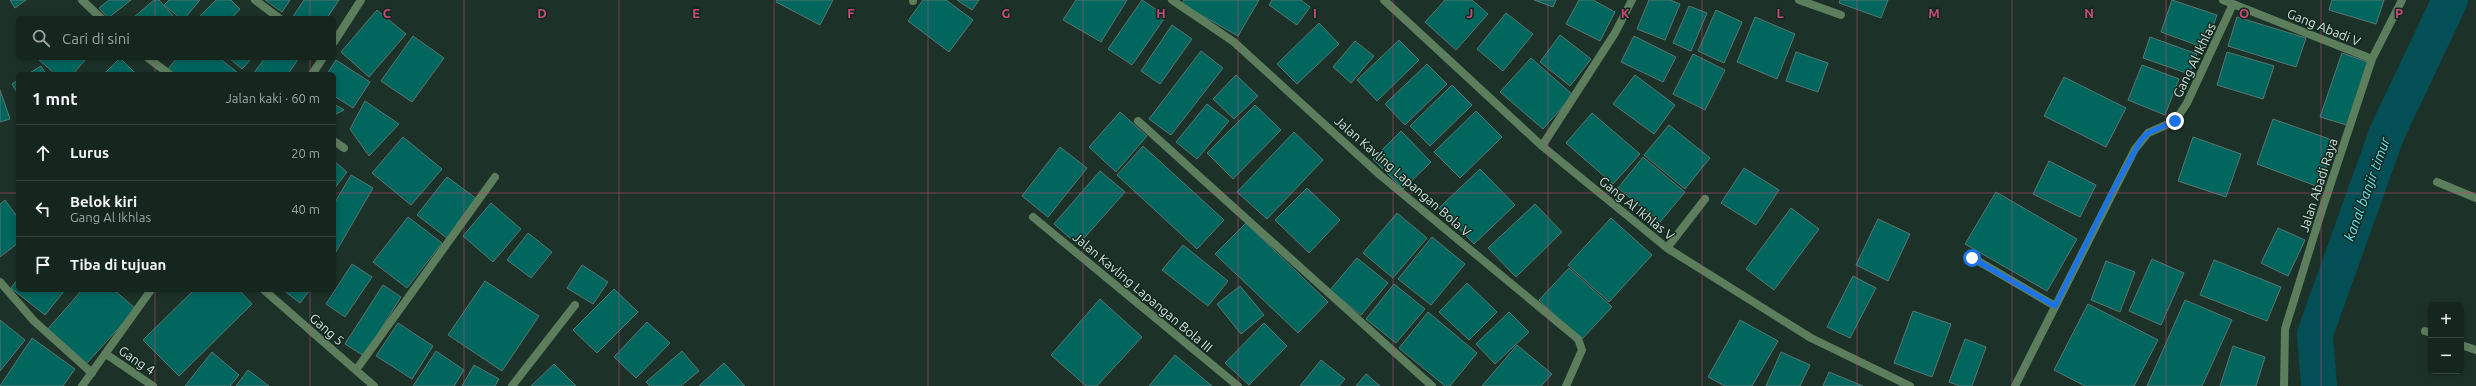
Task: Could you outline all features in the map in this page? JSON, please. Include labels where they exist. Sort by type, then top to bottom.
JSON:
[{"type":"street","points":[[82,0],[99,16]]},
{"type":"street","points":[[255,0],[276,16]]},
{"type":"street","points":[[336,39],[361,0]]},
{"type":"street","name":"Jalan Kavling Lapangan Bola V","points":[[1172,0],[1234,42],[1380,175],[1578,339],[1582,350],[1566,386]]},
{"type":"street","name":"Gang Al Ikhlas V","points":[[1384,0],[1542,146],[1667,248],[1811,338],[1910,386]]},
{"type":"street","points":[[1542,146],[1615,33],[1632,0]]},
{"type":"street","points":[[1799,0],[1841,14]]},
{"type":"street","name":"Gang Abadi V","points":[[2223,0],[2372,59]]},
{"type":"street","name":"Jalan Abadi Raya","points":[[2284,386],[2286,329],[2321,213],[2372,59],[2402,0]]},
{"type":"street","name":"Gang Al Ikhlas","points":[[2015,386],[2112,192],[2141,140],[2148,133],[2175,121],[2187,103],[2233,4]]},
{"type":"street","points":[[151,60],[166,72]]},
{"type":"street","points":[[313,72],[322,60]]},
{"type":"street","points":[[1138,120],[1432,386]]},
{"type":"street","points":[[336,142],[344,148]]},
{"type":"street","points":[[356,370],[496,177]]},
{"type":"street","points":[[2437,182],[2476,198]]},
{"type":"street","points":[[1667,248],[1705,199]]},
{"type":"street","name":"Jalan Kavling Lapangan Bola III","points":[[1033,217],[1238,386]]},
{"type":"street","points":[[1972,258],[2055,306]]},
{"type":"street","points":[[0,282],[34,321],[92,373]]},
{"type":"street","points":[[82,386],[150,292]]},
{"type":"street","name":"Gang 5","points":[[266,292],[374,386]]},
{"type":"street","points":[[512,386],[576,305]]},
{"type":"street","points":[[2464,346],[2476,350]]},
{"type":"street","name":"Gang 4","points":[[106,354],[153,386]]},
{"type":"building","points":[[10,0],[26,0],[15,8]]},
{"type":"building","points":[[109,0],[131,0],[111,16],[106,16],[99,8]]},
{"type":"building","points":[[154,0],[159,0],[173,16],[135,16]]},
{"type":"building","points":[[169,0],[200,0],[187,16],[178,16],[164,5]]},
{"type":"building","points":[[216,0],[231,0],[240,9],[234,16],[200,16]]},
{"type":"building","points":[[265,0],[290,0],[282,12]]},
{"type":"building","points":[[304,0],[339,0],[328,16],[293,16]]},
{"type":"building","points":[[777,0],[833,0],[820,25],[776,2]]},
{"type":"building","points":[[923,0],[946,0],[973,20],[949,52],[908,21]]},
{"type":"building","points":[[957,0],[979,0],[972,10]]},
{"type":"building","points":[[1076,0],[1127,0],[1101,42],[1063,20]]},
{"type":"building","points":[[1142,0],[1166,16],[1132,65],[1108,49]]},
{"type":"building","points":[[1184,0],[1259,0],[1238,36],[1182,4]]},
{"type":"building","points":[[1272,0],[1301,0],[1310,7],[1297,25],[1269,5]]},
{"type":"building","points":[[1445,0],[1472,0],[1488,14],[1456,50],[1425,22]]},
{"type":"building","points":[[1534,0],[1556,0],[1553,7]]},
{"type":"building","points":[[1579,0],[1593,0],[1615,12],[1600,41],[1566,24]]},
{"type":"building","points":[[1649,0],[1670,0],[1680,4],[1665,40],[1637,29]]},
{"type":"building","points":[[1840,0],[1888,0],[1881,18],[1839,3]]},
{"type":"building","points":[[2172,0],[2217,15],[2205,48],[2161,32]]},
{"type":"building","points":[[2332,0],[2384,0],[2376,24],[2329,10]]},
{"type":"building","points":[[1689,6],[1707,13],[1691,51],[1673,43]]},
{"type":"building","points":[[377,10],[406,34],[369,77],[341,52]]},
{"type":"building","points":[[1716,10],[1742,22],[1724,63],[1698,51]]},
{"type":"building","points":[[1506,13],[1533,34],[1503,71],[1477,49]]},
{"type":"building","points":[[1755,17],[1795,34],[1777,79],[1737,62]]},
{"type":"building","points":[[2237,17],[2306,38],[2296,67],[2228,46]]},
{"type":"building","points":[[1319,23],[1339,44],[1297,84],[1277,64]]},
{"type":"building","points":[[1172,25],[1192,39],[1160,84],[1141,71]]},
{"type":"building","points":[[1560,35],[1591,59],[1570,86],[1540,62]]},
{"type":"building","points":[[413,36],[444,58],[412,102],[381,81]]},
{"type":"building","points":[[1634,36],[1676,57],[1663,82],[1621,62]]},
{"type":"building","points":[[2150,37],[2197,54],[2189,74],[2143,58]]},
{"type":"building","points":[[1399,40],[1419,60],[1377,101],[1357,80]]},
{"type":"building","points":[[1355,41],[1374,56],[1351,83],[1333,67]]},
{"type":"building","points":[[1201,51],[1223,68],[1171,135],[1149,119]]},
{"type":"building","points":[[1796,52],[1828,63],[1818,92],[1786,81]]},
{"type":"building","points":[[2227,52],[2274,66],[2263,99],[2217,85]]},
{"type":"building","points":[[2342,53],[2370,63],[2350,126],[2320,117]]},
{"type":"building","points":[[1693,54],[1725,70],[1705,110],[1673,94]]},
{"type":"building","points":[[1531,58],[1573,95],[1543,129],[1500,92]]},
{"type":"building","points":[[39,60],[85,60],[75,72],[53,72]]},
{"type":"building","points":[[118,60],[122,60],[134,72],[106,72]]},
{"type":"building","points":[[175,60],[222,60],[237,72],[172,72],[168,69]]},
{"type":"building","points":[[231,60],[250,60],[242,69]]},
{"type":"building","points":[[264,60],[298,60],[289,72],[254,72]]},
{"type":"building","points":[[336,60],[370,82],[353,108],[336,97],[336,72],[328,72]]},
{"type":"building","points":[[1427,64],[1447,84],[1405,125],[1385,104]]},
{"type":"building","points":[[2142,65],[2179,79],[2165,115],[2128,100]]},
{"type":"building","points":[[41,66],[45,72],[31,72]]},
{"type":"building","points":[[1236,75],[1258,96],[1234,119],[1213,99]]},
{"type":"building","points":[[1635,75],[1675,105],[1654,134],[1613,104]]},
{"type":"building","points":[[2064,77],[2126,108],[2106,147],[2044,116]]},
{"type":"building","points":[[16,81],[16,91],[12,84]]},
{"type":"building","points":[[1452,85],[1472,105],[1430,146],[1410,126]]},
{"type":"building","points":[[0,90],[10,119],[0,122]]},
{"type":"building","points":[[365,101],[399,124],[369,156],[350,129]]},
{"type":"building","points":[[1207,104],[1229,121],[1197,159],[1176,142]]},
{"type":"building","points":[[336,105],[344,110],[336,114]]},
{"type":"building","points":[[1255,105],[1281,130],[1233,179],[1207,153]]},
{"type":"building","points":[[1476,111],[1502,137],[1460,178],[1434,152]]},
{"type":"building","points":[[1120,112],[1147,136],[1116,172],[1089,147]]},
{"type":"building","points":[[1592,113],[1640,154],[1613,184],[1566,143]]},
{"type":"building","points":[[2273,119],[2335,141],[2319,187],[2257,164]]},
{"type":"building","points":[[1669,125],[1710,158],[1685,189],[1644,155]]},
{"type":"building","points":[[1401,131],[1431,162],[1403,189],[1373,159]]},
{"type":"building","points":[[1294,132],[1323,160],[1267,219],[1237,192]]},
{"type":"building","points":[[403,137],[442,169],[411,205],[372,173]]},
{"type":"building","points":[[2193,137],[2241,154],[2226,197],[2178,181]]},
{"type":"building","points":[[1143,146],[1224,220],[1197,249],[1117,175]]},
{"type":"building","points":[[1060,147],[1087,168],[1048,217],[1022,196]]},
{"type":"building","points":[[1643,157],[1685,192],[1660,222],[1618,188]]},
{"type":"building","points":[[2049,161],[2096,185],[2080,217],[2033,194]]},
{"type":"building","points":[[336,163],[347,172],[336,186]]},
{"type":"building","points":[[1744,168],[1779,190],[1756,225],[1721,203]]},
{"type":"building","points":[[1480,169],[1515,205],[1474,244],[1439,208]]},
{"type":"building","points":[[1100,171],[1125,192],[1078,245],[1054,224]]},
{"type":"building","points":[[351,175],[373,188],[336,252],[336,201]]},
{"type":"building","points":[[447,177],[477,199],[447,238],[417,215]]},
{"type":"building","points":[[1307,188],[1340,220],[1309,253],[1275,220]]},
{"type":"building","points":[[1996,192],[2077,239],[2047,291],[1965,244]]},
{"type":"building","points":[[5,200],[16,215],[16,245],[0,257],[0,204]]},
{"type":"building","points":[[491,203],[521,229],[493,262],[463,236]]},
{"type":"building","points":[[1535,204],[1562,232],[1516,277],[1488,248]]},
{"type":"building","points":[[1791,208],[1819,229],[1774,290],[1746,269]]},
{"type":"building","points":[[1397,213],[1427,238],[1393,278],[1363,253]]},
{"type":"building","points":[[408,217],[442,243],[407,288],[373,262]]},
{"type":"building","points":[[1611,218],[1652,255],[1609,302],[1568,265]]},
{"type":"building","points":[[1878,219],[1910,234],[1888,281],[1856,265]]},
{"type":"building","points":[[1246,223],[1328,302],[1298,333],[1215,254]]},
{"type":"building","points":[[2278,228],[2305,240],[2288,276],[2261,263]]},
{"type":"building","points":[[528,233],[552,252],[531,278],[507,260]]},
{"type":"building","points":[[1432,237],[1465,264],[1431,305],[1398,279]]},
{"type":"building","points":[[1183,245],[1228,281],[1208,306],[1162,270]]},
{"type":"building","points":[[1357,258],[1388,283],[1361,315],[1330,290]]},
{"type":"building","points":[[2152,259],[2184,273],[2161,325],[2129,311]]},
{"type":"building","points":[[2214,260],[2281,287],[2267,321],[2200,295]]},
{"type":"building","points":[[2106,261],[2135,272],[2120,312],[2091,300]]},
{"type":"building","points":[[352,264],[372,277],[345,317],[326,304],[334,292],[336,292],[336,289]]},
{"type":"building","points":[[582,265],[608,282],[593,304],[567,288]]},
{"type":"building","points":[[1569,268],[1612,307],[1581,340],[1539,300]]},
{"type":"building","points":[[1853,276],[1876,288],[1850,338],[1827,327]]},
{"type":"building","points":[[485,281],[539,316],[502,371],[448,335]]},
{"type":"building","points":[[16,282],[16,292],[11,288]]},
{"type":"building","points":[[1467,283],[1497,312],[1469,340],[1439,312]]},
{"type":"building","points":[[1394,284],[1425,309],[1396,343],[1366,319]]},
{"type":"building","points":[[383,285],[401,297],[364,356],[345,344]]},
{"type":"building","points":[[1240,286],[1264,315],[1241,334],[1217,304]]},
{"type":"building","points":[[614,289],[638,312],[597,353],[573,330]]},
{"type":"building","points":[[16,292],[63,292],[45,315]]},
{"type":"building","points":[[80,292],[116,292],[136,309],[86,364],[47,330]]},
{"type":"building","points":[[192,292],[241,292],[252,304],[179,376],[143,340]]},
{"type":"building","points":[[286,292],[308,292],[300,303]]},
{"type":"building","points":[[1100,299],[1142,337],[1097,386],[1086,386],[1051,355]]},
{"type":"building","points":[[2185,300],[2232,320],[2202,386],[2147,386]]},
{"type":"building","points":[[2088,304],[2158,340],[2134,386],[2085,386],[2054,370]]},
{"type":"building","points":[[1913,311],[1951,324],[1932,377],[1894,363]]},
{"type":"building","points":[[1428,312],[1477,353],[1450,386],[1445,386],[1399,348]]},
{"type":"building","points":[[1509,312],[1529,332],[1495,364],[1476,344]]},
{"type":"building","points":[[0,320],[25,340],[0,371]]},
{"type":"building","points":[[1740,320],[1778,341],[1752,386],[1725,386],[1708,377]]},
{"type":"building","points":[[647,322],[670,343],[636,378],[614,357]]},
{"type":"building","points":[[398,323],[433,346],[412,379],[376,356]]},
{"type":"building","points":[[1264,323],[1287,346],[1249,385],[1225,363]]},
{"type":"building","points":[[32,338],[75,369],[63,386],[0,386]]},
{"type":"building","points":[[1965,339],[1986,347],[1972,386],[1960,386],[1949,382]]},
{"type":"building","points":[[1517,345],[1552,374],[1541,386],[1482,386]]},
{"type":"building","points":[[2233,346],[2265,357],[2256,386],[2220,386]]},
{"type":"building","points":[[436,351],[464,370],[454,386],[413,386]]},
{"type":"building","points":[[682,351],[699,371],[681,386],[650,386],[646,382]]},
{"type":"building","points":[[212,352],[239,375],[230,386],[185,386]]},
{"type":"building","points":[[1781,352],[1810,365],[1800,386],[1766,386]]},
{"type":"building","points":[[1175,355],[1212,386],[1149,386]]},
{"type":"building","points":[[1321,360],[1345,379],[1339,386],[1300,386]]},
{"type":"building","points":[[724,363],[745,386],[699,386]]},
{"type":"building","points":[[554,364],[576,386],[531,386]]},
{"type":"building","points":[[474,365],[499,379],[495,386],[462,386]]},
{"type":"building","points":[[248,370],[269,386],[236,386]]},
{"type":"building","points":[[1829,372],[1863,386],[1823,386]]},
{"type":"building","points":[[1366,374],[1380,386],[1356,386]]},
{"type":"waterway","name":"kanal banjir timur","points":[[2319,386],[2315,334],[2387,133],[2450,0]]},
{"type":"route","points":[[1972,258],[2055,306],[2135,149],[2148,133],[2175,121]]}]
